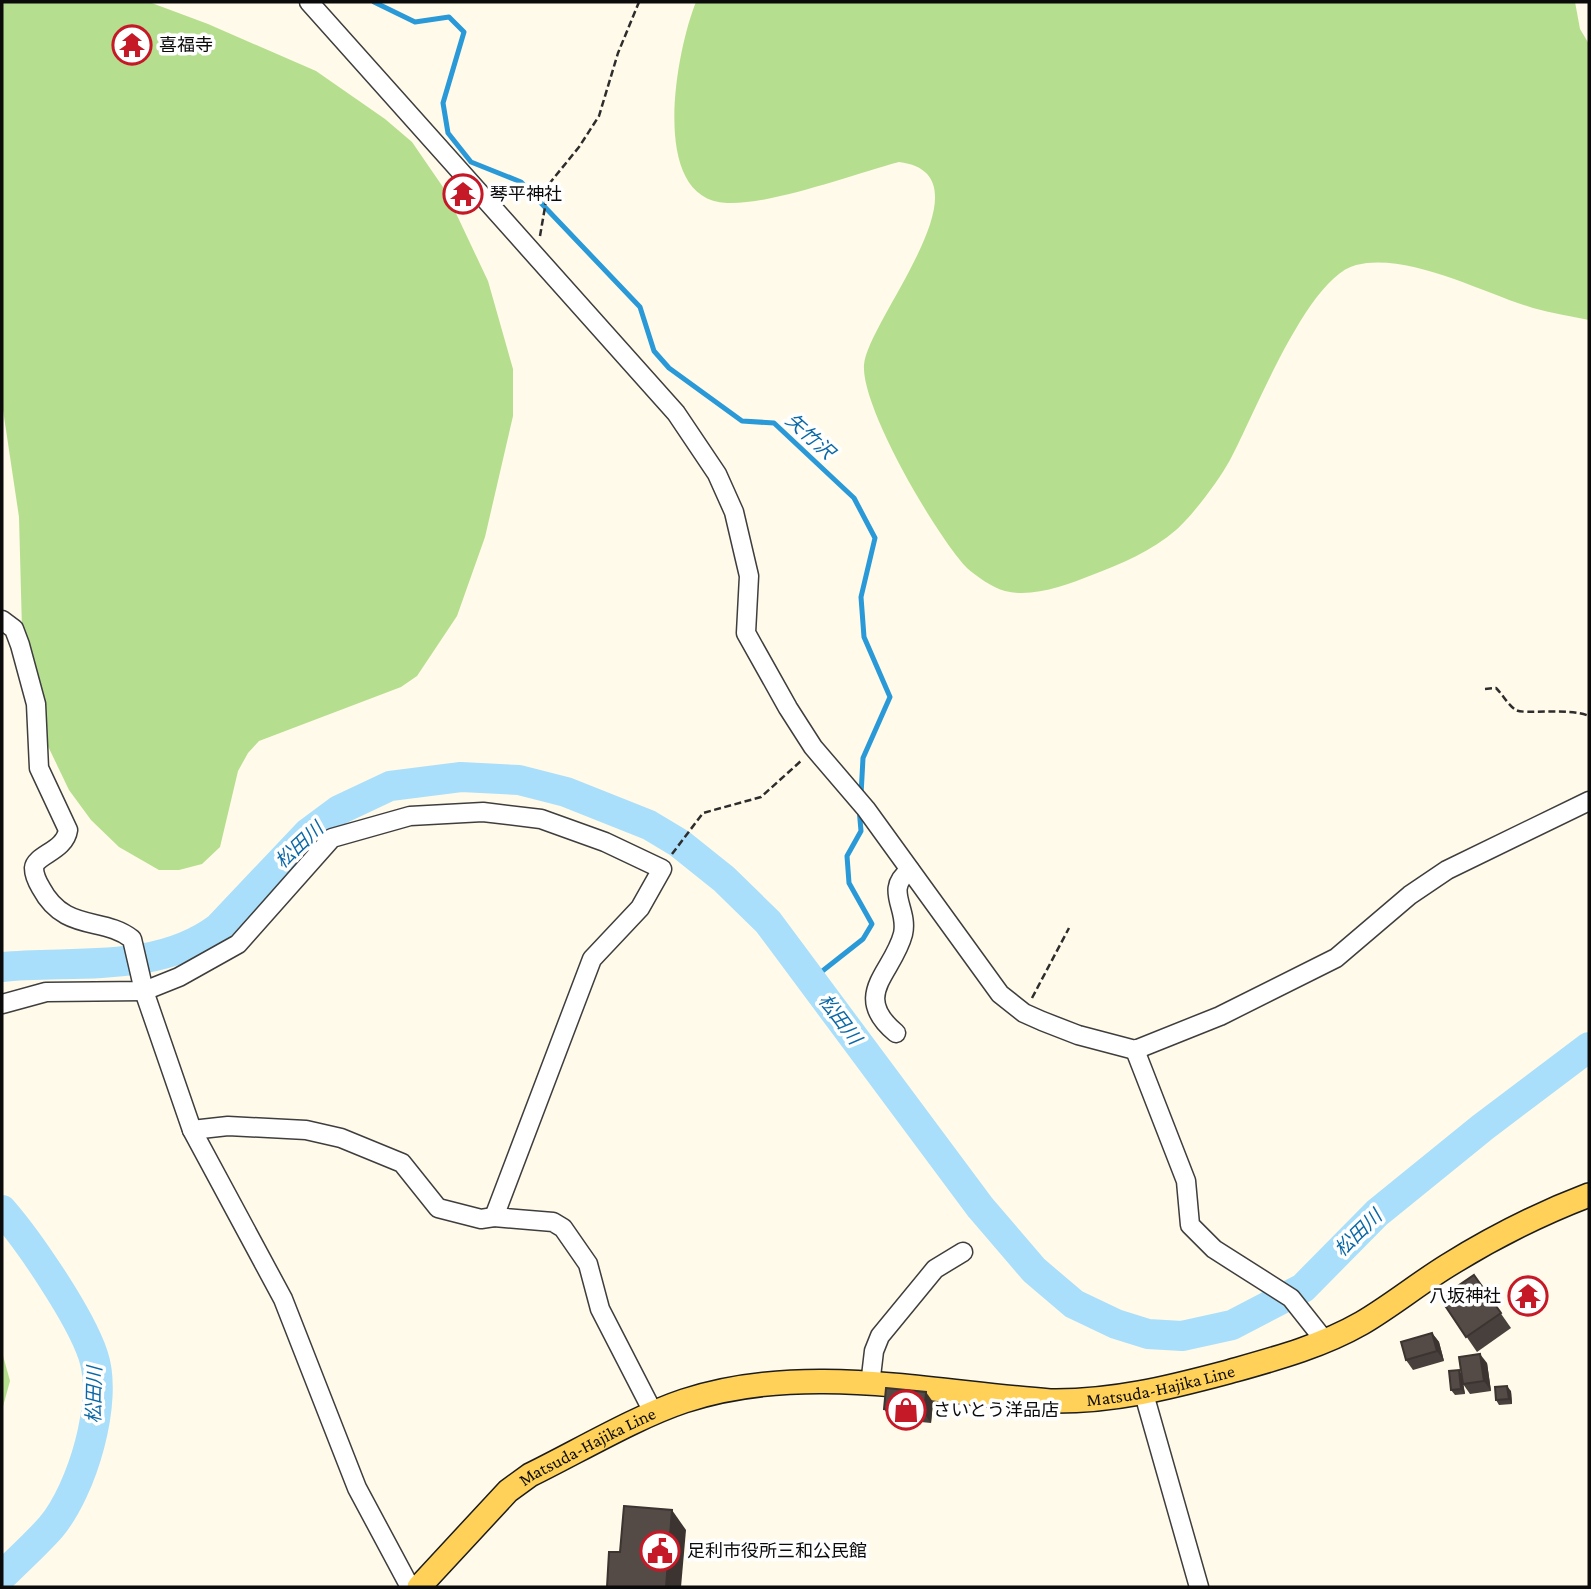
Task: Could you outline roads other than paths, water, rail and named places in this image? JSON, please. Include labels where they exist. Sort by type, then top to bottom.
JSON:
[{"type":"main road","name":"Matsuda-Hajika Line","points":[[419,1587],[508,1491],[530,1475],[683,1401],[766,1384],[817,1382],[1050,1401],[1088,1402],[1144,1394],[1290,1355],[1325,1341],[1362,1323],[1490,1241],[1555,1208],[1589,1195]]},
{"type":"street","points":[[309,2],[536,260],[598,322],[676,413],[717,474],[742,536],[749,576],[746,632],[813,747],[910,870],[1000,994],[1026,1014],[1078,1035],[1135,1050],[1231,1011],[1336,958],[1410,895],[1447,870],[1589,801]]},
{"type":"street","points":[[2,620],[14,629],[20,645],[36,704],[40,768],[68,830],[60,846],[36,863],[34,870],[40,886],[61,912],[88,925],[130,937],[144,989],[192,1130],[283,1299],[354,1480],[410,1587]]},
{"type":"street","points":[[2,1004],[46,992],[144,989],[227,953],[247,936],[332,838],[410,816],[482,812],[541,818],[662,869],[640,908],[592,959],[495,1217]]},
{"type":"street","points":[[896,1033],[877,1010],[875,996],[879,979],[903,932],[897,887],[899,879],[910,870]]},
{"type":"street","points":[[1135,1050],[1186,1181],[1190,1225],[1214,1249],[1291,1298],[1325,1341]]},
{"type":"street","points":[[192,1130],[228,1126],[306,1130],[341,1138],[402,1163],[438,1208],[481,1219],[495,1217],[553,1222],[563,1228],[588,1264],[600,1309],[654,1415]]},
{"type":"street","points":[[870,1385],[874,1351],[880,1336],[935,1269],[963,1252]]},
{"type":"street","points":[[1144,1394],[1199,1587]]},
{"type":"waterway","name":"矢竹沢","points":[[374,2],[415,22],[449,17],[464,32],[443,103],[448,133],[471,162],[521,182],[640,307],[654,351],[669,368],[742,421],[774,423],[854,498],[875,538],[861,597],[864,637],[890,697],[863,758],[861,795]]},
{"type":"waterway","name":"松田川","points":[[2,967],[142,959],[194,943],[218,928],[308,833],[339,810],[390,786],[461,777],[519,780],[566,792],[649,825],[679,843],[724,879],[768,922],[980,1207],[1034,1270],[1074,1304],[1116,1324],[1148,1334],[1182,1336],[1232,1325],[1303,1288],[1377,1213],[1483,1127],[1589,1047]]},
{"type":"waterway","name":"矢竹沢","points":[[811,980],[863,939],[872,924],[849,883],[847,856],[861,831],[859,808]]},
{"type":"waterway","name":"松田川","points":[[2,1210],[39,1259],[77,1320],[93,1355],[98,1396],[90,1444],[73,1491],[51,1527],[2,1576]]},
{"type":"place","name":"喜福寺","points":[[132,45]]},
{"type":"place","name":"琴平神社","points":[[463,194]]},
{"type":"place","name":"八坂神社","points":[[1528,1296]]},
{"type":"place","name":"さいとう洋品店","points":[[906,1410]]},
{"type":"place","name":"足利市役所三和公民館","points":[[660,1551]]}]
